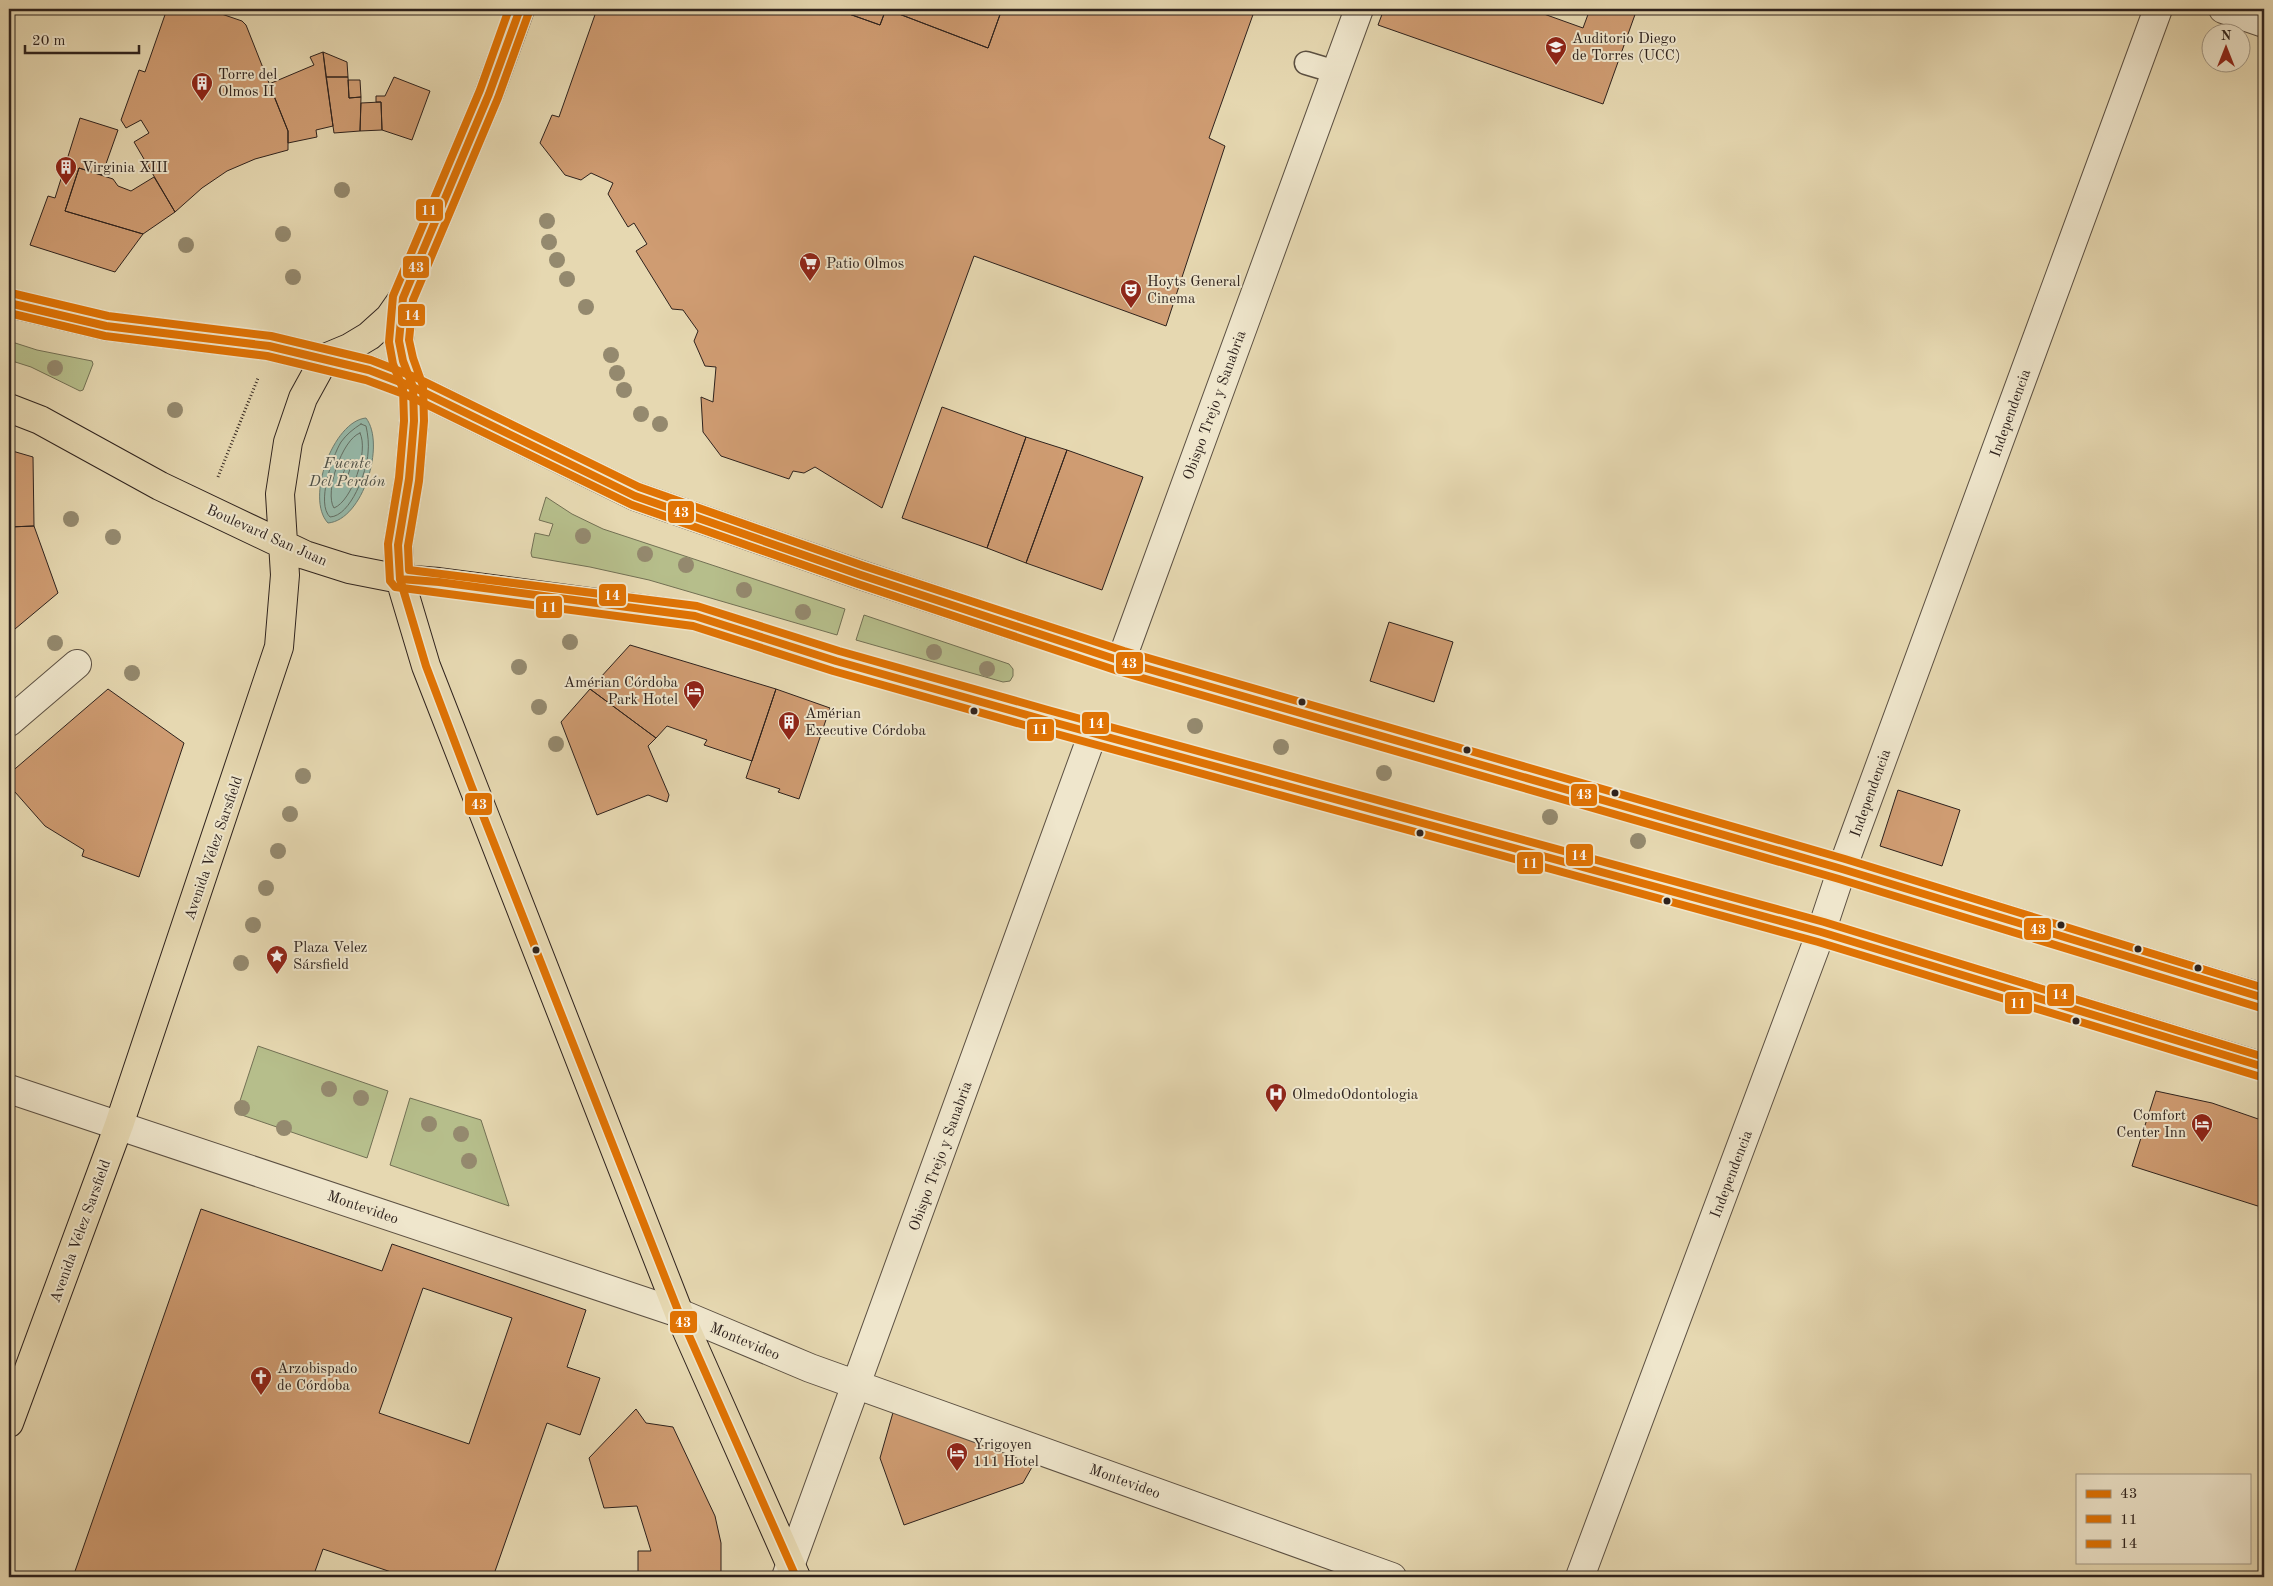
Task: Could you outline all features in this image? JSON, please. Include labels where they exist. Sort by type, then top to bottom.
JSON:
[{"type":"main road","points":[[325,358],[349,348],[369,336],[389,318],[403,298],[489,94],[520,9]]},
{"type":"main road","points":[[403,298],[399,341],[403,361],[413,387],[413,447],[398,545],[400,579],[426,666],[678,1314],[791,1573]]},
{"type":"main road","points":[[9,303],[106,326],[269,346],[369,370],[413,387],[635,496],[774,546],[1121,661],[1842,869],[2264,998]]},
{"type":"main road","name":"Avenida Vélez Sarsfield","points":[[9,1424],[119,1125],[280,647],[284,607],[285,544],[280,494],[288,442],[303,398],[325,358]]},
{"type":"main road","name":"Boulevard San Juan","points":[[9,408],[40,420],[160,486],[305,555],[339,566],[400,579],[500,590],[695,616],[836,661],[1821,932],[2264,1067]]},
{"type":"street","name":"Obispo Trejo y Sanabria","points":[[1121,661],[1359,9]]},
{"type":"street","name":"Independencia","points":[[1580,1577],[1821,932],[1842,869],[2158,9]]},
{"type":"street","points":[[2223,9],[2264,23]]},
{"type":"street","points":[[9,722],[77,664]]},
{"type":"street","name":"Obispo Trejo y Sanabria","points":[[791,1573],[1093,733]]},
{"type":"street","name":"Montevideo","points":[[9,1089],[678,1314],[810,1368],[1392,1577]]},
{"type":"lane","points":[[1306,63],[1336,72]]},
{"type":"path","points":[[216,482],[261,372]]},
{"type":"green space","points":[[9,341],[37,350],[92,361],[93,364],[83,390],[80,391],[31,367],[9,360]]},
{"type":"green space","points":[[546,497],[572,514],[603,529],[845,609],[837,635],[649,580],[532,557],[535,533],[549,536],[553,524],[539,520]]},
{"type":"green space","points":[[864,615],[1009,664],[1013,669],[1013,676],[1010,681],[1003,682],[856,640]]},
{"type":"green space","points":[[258,1046],[388,1091],[367,1158],[236,1113]]},
{"type":"green space","points":[[410,1098],[481,1120],[509,1206],[390,1165]]},
{"type":"water","name":"Fuente Del Perdón","points":[[366,418],[372,430],[373,445],[368,479],[352,509],[341,519],[328,523],[322,512],[320,497],[321,480],[326,463],[333,446],[343,432],[354,422]]},
{"type":"building","name":"Torre del Olmos II","points":[[167,9],[207,9],[242,21],[246,25],[288,131],[288,150],[255,159],[227,171],[202,188],[175,212],[134,142],[149,133],[141,120],[126,128],[121,120],[139,70],[145,72]]},
{"type":"building","name":"Patio Olmos","points":[[597,9],[835,9],[880,25],[886,9],[988,48],[1002,9],[1255,9],[1209,138],[1225,146],[1166,326],[974,256],[882,508],[815,467],[804,473],[793,471],[789,479],[721,456],[703,432],[701,397],[713,402],[716,367],[705,366],[694,341],[698,331],[683,310],[672,309],[636,251],[647,244],[634,223],[628,227],[608,194],[613,183],[591,173],[581,180],[565,175],[540,143],[552,115],[559,117]]},
{"type":"building","points":[[835,9],[886,9],[880,25]]},
{"type":"building","points":[[886,9],[1002,9],[988,48]]},
{"type":"building","name":"Auditorio Diego de Torres (UCC)","points":[[1384,9],[1530,9],[1583,28],[1590,9],[1637,9],[1603,104],[1378,25]]},
{"type":"building","points":[[323,52],[333,126],[316,130],[317,137],[288,143],[288,131],[269,84],[314,65],[310,57]]},
{"type":"building","points":[[323,52],[347,62],[348,77],[326,77]]},
{"type":"building","points":[[326,77],[348,77],[349,98],[361,97],[360,131],[334,133]]},
{"type":"building","points":[[394,77],[430,91],[412,140],[382,130],[381,102],[376,102],[376,96],[385,96]]},
{"type":"building","points":[[348,80],[360,80],[361,97],[349,98]]},
{"type":"building","points":[[381,102],[382,130],[360,131],[361,103]]},
{"type":"building","name":"Virginia XIII","points":[[80,118],[118,130],[102,175],[79,168],[65,211],[143,234],[115,272],[30,245],[48,196],[55,198]]},
{"type":"building","points":[[79,168],[113,179],[118,186],[131,191],[154,177],[175,212],[143,234],[65,211]]},
{"type":"building","points":[[942,407],[1026,437],[987,548],[902,518]]},
{"type":"building","points":[[1026,437],[1067,450],[1026,563],[987,548]]},
{"type":"building","points":[[9,450],[33,457],[34,526],[9,527]]},
{"type":"building","points":[[1067,450],[1143,477],[1102,590],[1026,563]]},
{"type":"building","points":[[34,526],[58,593],[9,634],[9,527]]},
{"type":"building","points":[[1389,622],[1453,642],[1434,702],[1370,681]]},
{"type":"building","name":"Amérian Córdoba Park Hotel","points":[[630,645],[776,689],[752,761],[704,745],[707,740],[667,726],[656,738],[590,689]]},
{"type":"building","points":[[108,689],[184,743],[139,877],[82,856],[84,850],[45,826],[15,792],[9,797],[9,774]]},
{"type":"building","points":[[590,689],[656,738],[648,746],[669,795],[667,802],[648,795],[597,815],[561,722]]},
{"type":"building","name":"Amérian Executive Córdoba","points":[[776,689],[830,708],[799,799],[778,792],[780,789],[746,778]]},
{"type":"building","points":[[1898,790],[1960,810],[1942,866],[1880,846]]},
{"type":"building","name":"Comfort Center Inn","points":[[2156,1091],[2212,1103],[2264,1121],[2264,1208],[2132,1166]]},
{"type":"building","name":"Arzobispado de Córdoba","points":[[201,1209],[382,1271],[392,1244],[586,1310],[567,1367],[600,1378],[580,1435],[547,1423],[493,1577],[406,1577],[323,1549],[313,1577],[73,1577]],"holes":[[[423,1288],[512,1318],[469,1444],[379,1413]]]},
{"type":"building","points":[[636,1409],[646,1423],[673,1427],[715,1516],[721,1543],[721,1577],[638,1577],[638,1551],[651,1551],[637,1506],[604,1508],[589,1458]]},
{"type":"building","name":"Yrigoyen 111 Hotel","points":[[894,1409],[1036,1460],[1023,1483],[904,1525],[880,1458]]},
{"type":"transit line","name":"11","points":[[509,9],[480,90],[393,296],[389,342],[393,364],[403,389],[404,421],[399,478],[388,544],[390,581],[395,587],[693,626],[833,671],[1042,730],[1818,942],[2261,1077]]},
{"type":"transit line","name":"43","points":[[520,9],[489,94],[403,298],[399,341],[403,361],[413,387],[414,421],[409,479],[398,545],[400,579],[426,666],[471,785],[679,1313],[796,1577]]},
{"type":"transit line","name":"14","points":[[529,12],[498,98],[413,300],[409,340],[423,386],[424,421],[419,481],[408,546],[409,570],[697,606],[839,651],[1048,710],[1824,922],[2264,1057]]},
{"type":"transit line","name":"14","points":[[11,293],[108,316],[271,336],[371,360],[417,378],[639,487],[864,566],[1124,651],[1845,859],[2264,988]]},
{"type":"transit line","name":"43","points":[[9,303],[106,326],[269,346],[369,370],[413,387],[635,496],[861,575],[1121,661],[1842,869],[2264,998]]},
{"type":"transit line","name":"11","points":[[9,313],[105,336],[267,356],[366,380],[409,396],[632,505],[858,584],[1118,671],[1839,879],[2261,1008]]},
{"type":"transit line","name":"43","points":[[400,579],[439,582],[695,616],[836,661],[1045,720],[1821,932],[2264,1067]]},
{"type":"place","name":"Auditorio Diego de Torres (UCC)","points":[[1556,66]]},
{"type":"place","name":"Torre del Olmos II","points":[[202,102]]},
{"type":"place","name":"Virginia XIII","points":[[66,186]]},
{"type":"place","name":"Patio Olmos","points":[[810,282]]},
{"type":"place","name":"Hoyts General Cinema","points":[[1131,309]]},
{"type":"place","name":"Amérian Córdoba Park Hotel","points":[[694,710]]},
{"type":"place","name":"Amérian Executive Córdoba","points":[[789,741]]},
{"type":"place","name":"Plaza Velez Sársfield","points":[[277,975]]},
{"type":"place","name":"OlmedoOdontologia","points":[[1276,1113]]},
{"type":"place","name":"Comfort Center Inn","points":[[2202,1143]]},
{"type":"place","name":"Arzobispado de Córdoba","points":[[261,1396]]},
{"type":"place","name":"Yrigoyen 111 Hotel","points":[[957,1472]]}]
